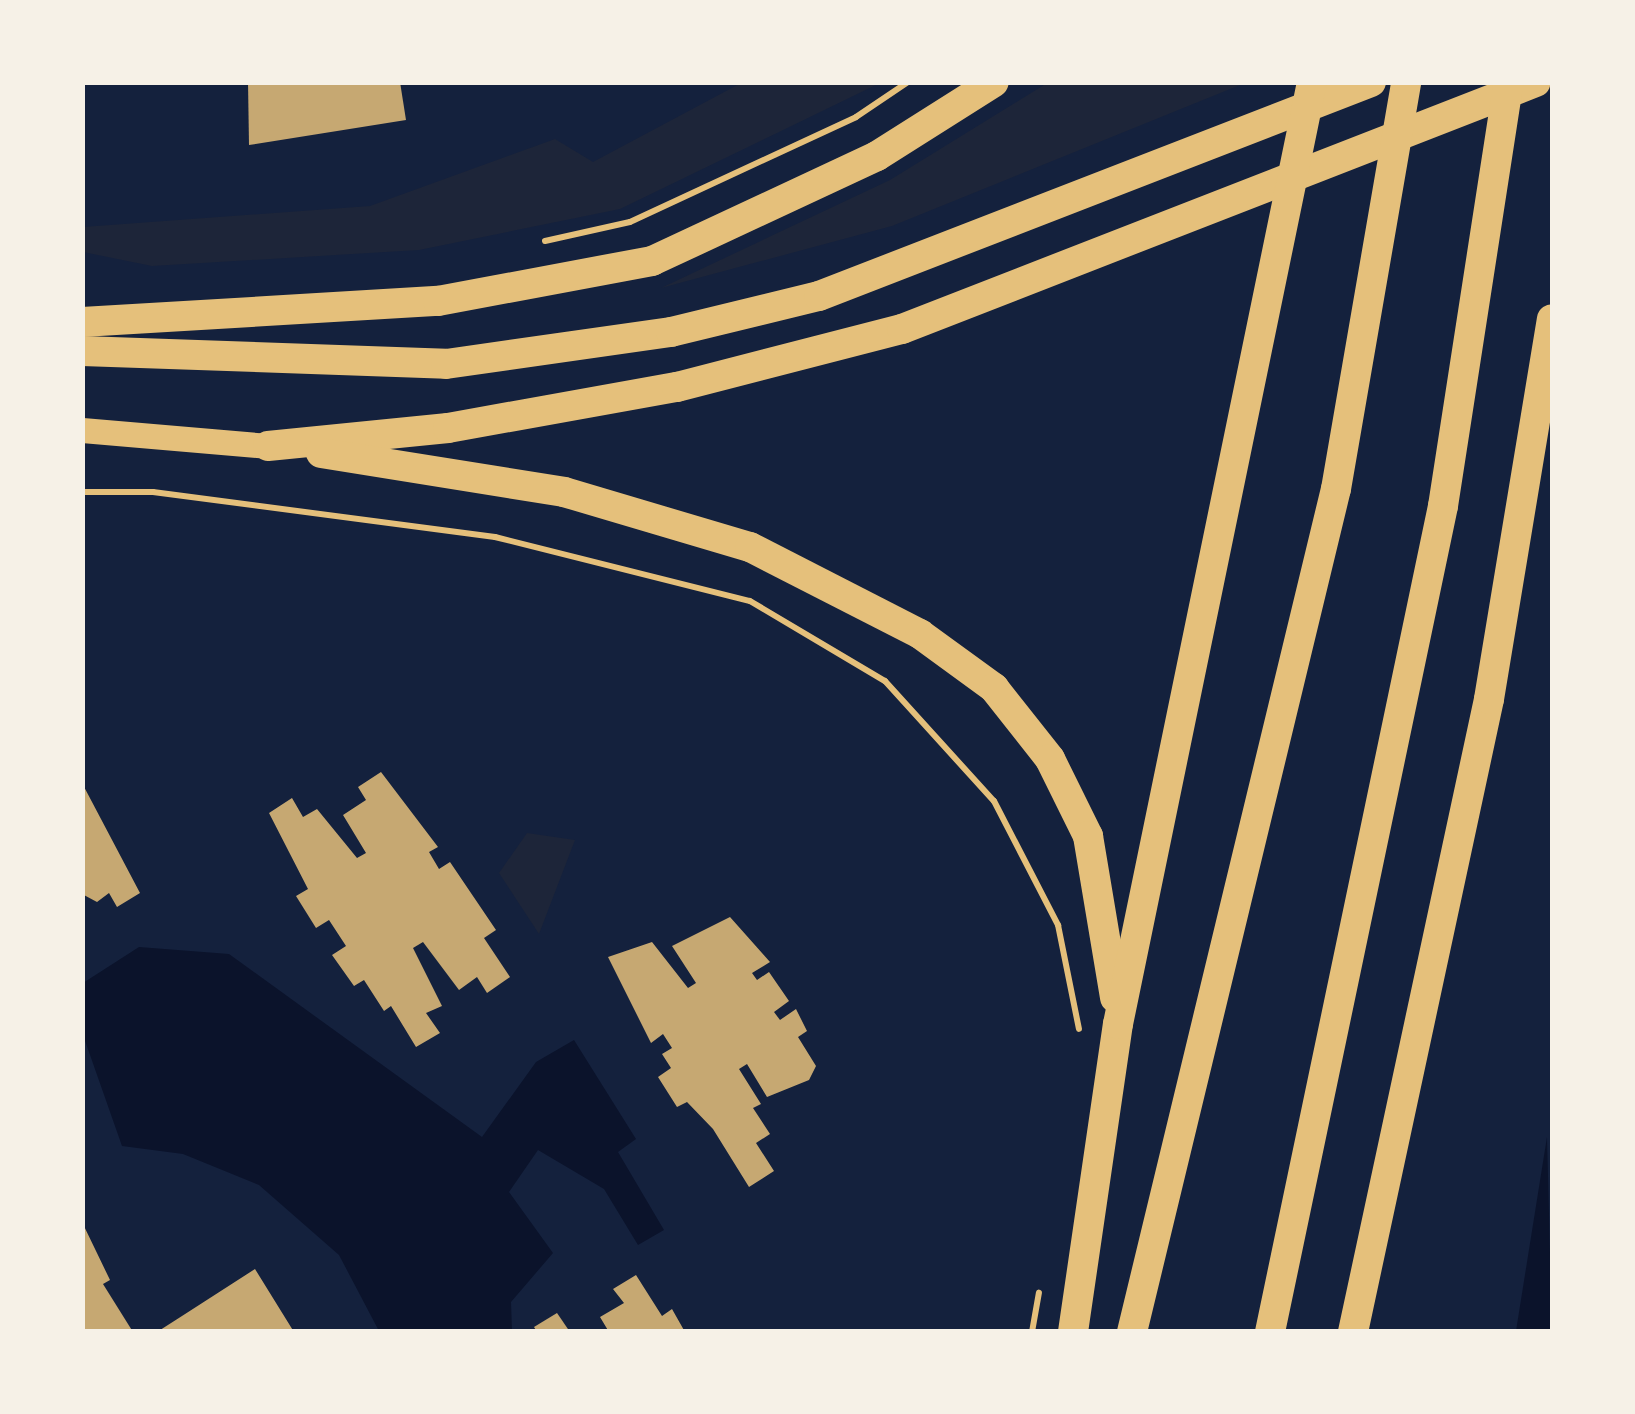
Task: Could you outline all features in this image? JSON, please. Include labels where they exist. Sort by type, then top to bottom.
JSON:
[{"type":"highway","points":[[82,322],[438,301],[652,261],[878,156],[994,82]]},
{"type":"highway","points":[[1073,1332],[1118,1024],[1312,82]]},
{"type":"highway","points":[[82,351],[446,364],[670,332],[895,268],[1371,82]]},
{"type":"highway","points":[[1132,1332],[1336,488],[1406,82]]},
{"type":"highway","points":[[1270,1332],[1443,506],[1509,82]]},
{"type":"highway","points":[[268,446],[448,428],[677,387],[902,328],[1536,82]]},
{"type":"highway","points":[[1352,1332],[1489,699],[1552,318]]},
{"type":"highway","points":[[268,446],[564,492],[750,547],[920,634],[994,688],[1050,759],[1088,836],[1118,1024]]},
{"type":"main road","points":[[82,430],[268,446]]},
{"type":"path","points":[[523,246],[630,222],[856,117],[908,82]]},
{"type":"path","points":[[82,492],[153,492],[496,537],[750,601],[885,681],[994,801],[1058,925],[1077,1047]]},
{"type":"path","points":[[1032,1332],[1040,1285]]},
{"type":"shaded area","points":[[743,82],[880,83],[620,209],[419,250],[152,266],[83,252],[83,227],[370,206],[555,139],[593,162]]},
{"type":"shaded area","points":[[1049,82],[1245,83],[892,226],[661,288],[890,180]]},
{"type":"shaded area","points":[[527,833],[575,840],[539,934],[499,873]]},
{"type":"shaded area","points":[[139,947],[229,954],[482,1137],[536,1062],[574,1040],[636,1139],[618,1152],[664,1230],[638,1245],[604,1189],[538,1150],[509,1192],[553,1253],[511,1302],[512,1331],[379,1331],[339,1255],[259,1185],[183,1154],[122,1146],[83,1035],[83,983]]},
{"type":"shaded area","points":[[1547,1137],[1552,1331],[1516,1331]]},
{"type":"building","points":[[248,82],[400,82],[406,120],[249,145]]},
{"type":"building","points":[[381,772],[438,847],[429,852],[439,869],[450,862],[496,930],[484,938],[510,977],[487,993],[477,977],[459,990],[423,942],[413,948],[442,1006],[426,1013],[440,1033],[416,1047],[391,1006],[384,1011],[364,980],[354,986],[332,955],[346,946],[329,920],[316,928],[296,896],[308,889],[269,813],[292,798],[303,817],[317,809],[357,858],[366,853],[343,815],[366,800],[358,787]]},
{"type":"building","points":[[82,783],[140,893],[117,907],[109,893],[97,902],[82,894]]},
{"type":"building","points":[[730,917],[770,962],[752,973],[757,980],[769,972],[789,1001],[774,1012],[780,1020],[796,1009],[807,1031],[798,1037],[816,1066],[809,1080],[767,1097],[747,1064],[739,1069],[761,1104],[753,1108],[770,1134],[756,1143],[774,1171],[749,1187],[713,1129],[687,1102],[677,1107],[658,1077],[671,1068],[662,1054],[672,1048],[663,1034],[651,1043],[608,957],[652,942],[688,988],[696,983],[672,946]]},
{"type":"building","points":[[82,1222],[110,1280],[103,1284],[133,1332],[82,1332]]},
{"type":"building","points":[[255,1269],[294,1332],[157,1332],[182,1316]]},
{"type":"building","points":[[636,1275],[662,1316],[672,1309],[685,1332],[609,1332],[600,1317],[624,1303],[613,1289]]},
{"type":"building","points":[[557,1313],[570,1332],[537,1332],[534,1327]]}]
